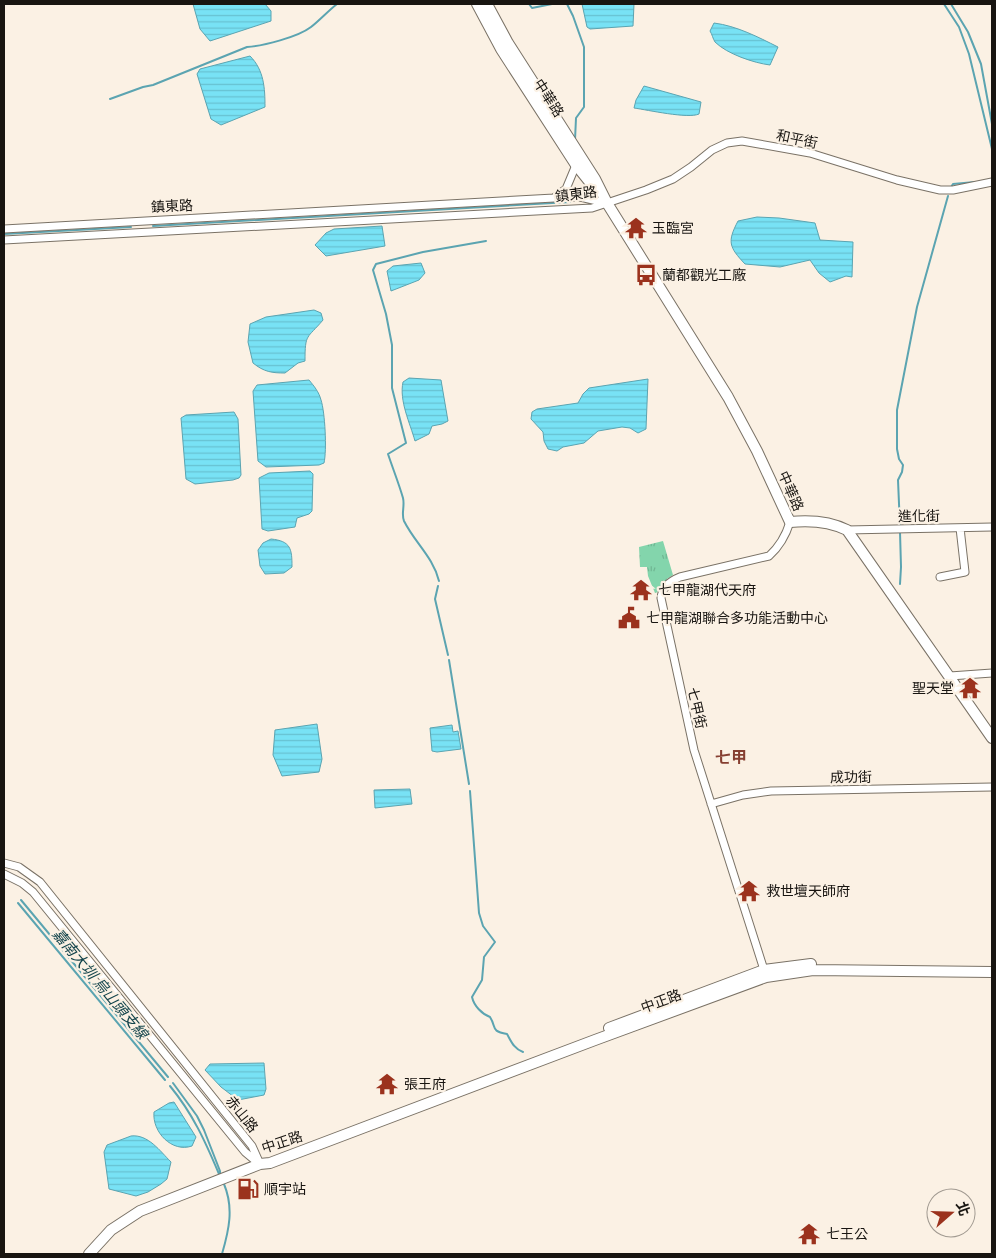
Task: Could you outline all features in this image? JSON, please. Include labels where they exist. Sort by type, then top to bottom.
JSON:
[{"type":"main road","name":"中華路","points":[[477,4],[501,49],[576,165],[607,203]]},
{"type":"main road","name":"中華路","points":[[487,4],[508,43],[595,179],[607,203],[728,397],[790,522],[826,522],[847,530]]},
{"type":"main road","points":[[847,530],[992,738]]},
{"type":"main road","name":"中正路","points":[[89,1254],[111,1230],[140,1210],[260,1164],[270,1163],[765,974],[812,964],[992,966]]},
{"type":"main road","name":"中正路","points":[[765,974],[813,970],[992,972]]},
{"type":"street","name":"和平街","points":[[607,203],[673,179],[712,150],[727,143],[742,141],[810,153],[897,180],[940,190],[954,190],[992,182]]},
{"type":"street","points":[[554,198],[566,190],[576,165]]},
{"type":"street","name":"鎮東路","points":[[4,229],[554,198],[580,197],[607,203]]},
{"type":"street","name":"鎮東路","points":[[4,240],[592,208],[607,203]]},
{"type":"street","name":"七甲街","points":[[765,974],[689,730],[667,632],[661,592],[672,580],[680,576],[769,556],[787,531],[790,522]]},
{"type":"street","name":"進化街","points":[[847,530],[992,527]]},
{"type":"street","points":[[940,577],[965,572],[960,528]]},
{"type":"street","points":[[950,676],[992,673]]},
{"type":"street","name":"成功街","points":[[712,804],[743,795],[771,791],[992,787]]},
{"type":"street","name":"赤山路","points":[[4,863],[19,866],[40,882],[252,1146],[260,1164]]},
{"type":"street","name":"赤山路","points":[[4,874],[22,883],[33,892],[245,1152],[260,1164]]},
{"type":"green space","points":[[663,541],[673,575],[667,579],[661,591],[655,593],[648,576],[647,567],[640,567],[639,547]]},
{"type":"water","points":[[193,4],[265,4],[271,11],[271,21],[210,41],[200,29]]},
{"type":"water","points":[[582,4],[634,4],[633,26],[590,29],[587,27]]},
{"type":"water","points":[[714,23],[739,29],[778,47],[770,65],[741,57],[720,46],[715,42],[710,31]]},
{"type":"water","points":[[250,56],[261,73],[265,107],[221,125],[211,119],[197,74],[200,69]]},
{"type":"water","points":[[644,86],[701,102],[699,114],[677,115],[634,108]]},
{"type":"water","points":[[757,217],[815,223],[820,240],[853,242],[852,277],[846,276],[830,282],[819,273],[810,260],[780,267],[745,264],[731,244],[732,234],[738,221]]},
{"type":"water","points":[[382,226],[385,246],[326,256],[315,245],[326,233],[334,229]]},
{"type":"water","points":[[421,263],[425,273],[419,280],[391,291],[387,271],[393,266]]},
{"type":"water","points":[[314,310],[321,313],[323,320],[306,341],[305,361],[298,363],[285,373],[268,371],[253,363],[248,342],[250,324],[266,317]]},
{"type":"water","points":[[409,378],[441,380],[448,421],[432,426],[429,434],[415,441],[402,397],[403,382]]},
{"type":"water","points":[[648,379],[646,429],[638,433],[630,428],[622,427],[598,431],[584,443],[563,447],[557,451],[548,449],[544,441],[543,432],[531,419],[532,412],[537,409],[578,403],[589,388]]},
{"type":"water","points":[[309,380],[318,392],[322,406],[325,441],[324,463],[319,465],[266,467],[258,461],[253,391],[257,385]]},
{"type":"water","points":[[234,412],[238,419],[241,475],[239,478],[195,484],[186,479],[181,418],[186,415]]},
{"type":"water","points":[[310,471],[313,474],[312,511],[297,518],[295,527],[268,531],[262,529],[259,478],[269,473]]},
{"type":"water","points":[[271,539],[283,542],[291,551],[292,567],[284,573],[265,574],[260,566],[258,550],[263,543]]},
{"type":"water","points":[[317,724],[322,759],[319,772],[282,776],[273,755],[275,730]]},
{"type":"water","points":[[452,725],[453,732],[458,731],[461,749],[432,751],[430,728]]},
{"type":"water","points":[[410,789],[412,804],[375,808],[374,790]]},
{"type":"water","points":[[264,1063],[266,1089],[264,1095],[238,1100],[221,1087],[205,1070],[210,1064]]},
{"type":"water","points":[[174,1102],[196,1137],[192,1146],[185,1147],[171,1144],[156,1127],[154,1112]]},
{"type":"water","points":[[131,1136],[148,1140],[171,1162],[167,1179],[148,1192],[136,1196],[109,1189],[104,1152],[107,1145]]},
{"type":"waterway","points":[[110,99],[153,85],[247,47],[271,43],[298,34],[311,27],[337,4]]},
{"type":"waterway","points":[[529,4],[532,8],[552,4]]},
{"type":"waterway","points":[[567,4],[584,47],[584,107],[576,118],[575,140]]},
{"type":"waterway","points":[[944,4],[959,27],[969,54],[992,149]]},
{"type":"waterway","points":[[951,4],[968,32],[981,64],[992,124]]},
{"type":"waterway","points":[[951,187],[953,184],[975,182]]},
{"type":"waterway","points":[[900,527],[898,480],[903,465],[899,459],[897,449],[897,410],[917,307],[948,196]]},
{"type":"waterway","points":[[153,226],[570,202]]},
{"type":"waterway","points":[[4,234],[131,227]]},
{"type":"waterway","points":[[439,581],[433,565],[404,521],[403,498],[388,454],[406,443],[392,388],[392,345],[386,314],[373,270],[376,264],[423,252],[486,241]]},
{"type":"waterway","points":[[900,532],[900,584]]},
{"type":"waterway","points":[[438,586],[435,599],[448,655]]},
{"type":"waterway","points":[[449,660],[469,784]]},
{"type":"waterway","points":[[470,791],[479,913],[483,926],[495,942],[484,957],[482,980],[472,997],[479,1009],[490,1017],[496,1030],[507,1034],[515,1047],[523,1052]]},
{"type":"waterway","points":[[21,900],[168,1077]]},
{"type":"waterway","name":"嘉南大圳 烏山頭支線","points":[[18,903],[165,1080]]},
{"type":"waterway","points":[[173,1083],[197,1116],[220,1171],[220,1176]]},
{"type":"waterway","name":"嘉南大圳 烏山頭支線","points":[[170,1086],[198,1128],[219,1174]]},
{"type":"waterway","name":"嘉南大圳 烏山頭支線","points":[[222,1254],[227,1236],[230,1210],[224,1184]]},
{"type":"place","name":"玉臨宮","points":[[636,228]]},
{"type":"place","name":"蘭都觀光工廠","points":[[646,275]]},
{"type":"place","name":"七甲龍湖代天府","points":[[641,590]]},
{"type":"place","name":"七甲龍湖聯合多功能活動中心","points":[[629,618]]},
{"type":"place","name":"聖天堂","points":[[970,688]]},
{"type":"place","name":"救世壇天師府","points":[[749,891]]},
{"type":"place","name":"張王府","points":[[387,1084]]},
{"type":"place","name":"順宇站","points":[[248,1189]]},
{"type":"place","name":"七王公","points":[[809,1234]]},
{"type":"district","name":"七甲","points":[[731,757]]}]
